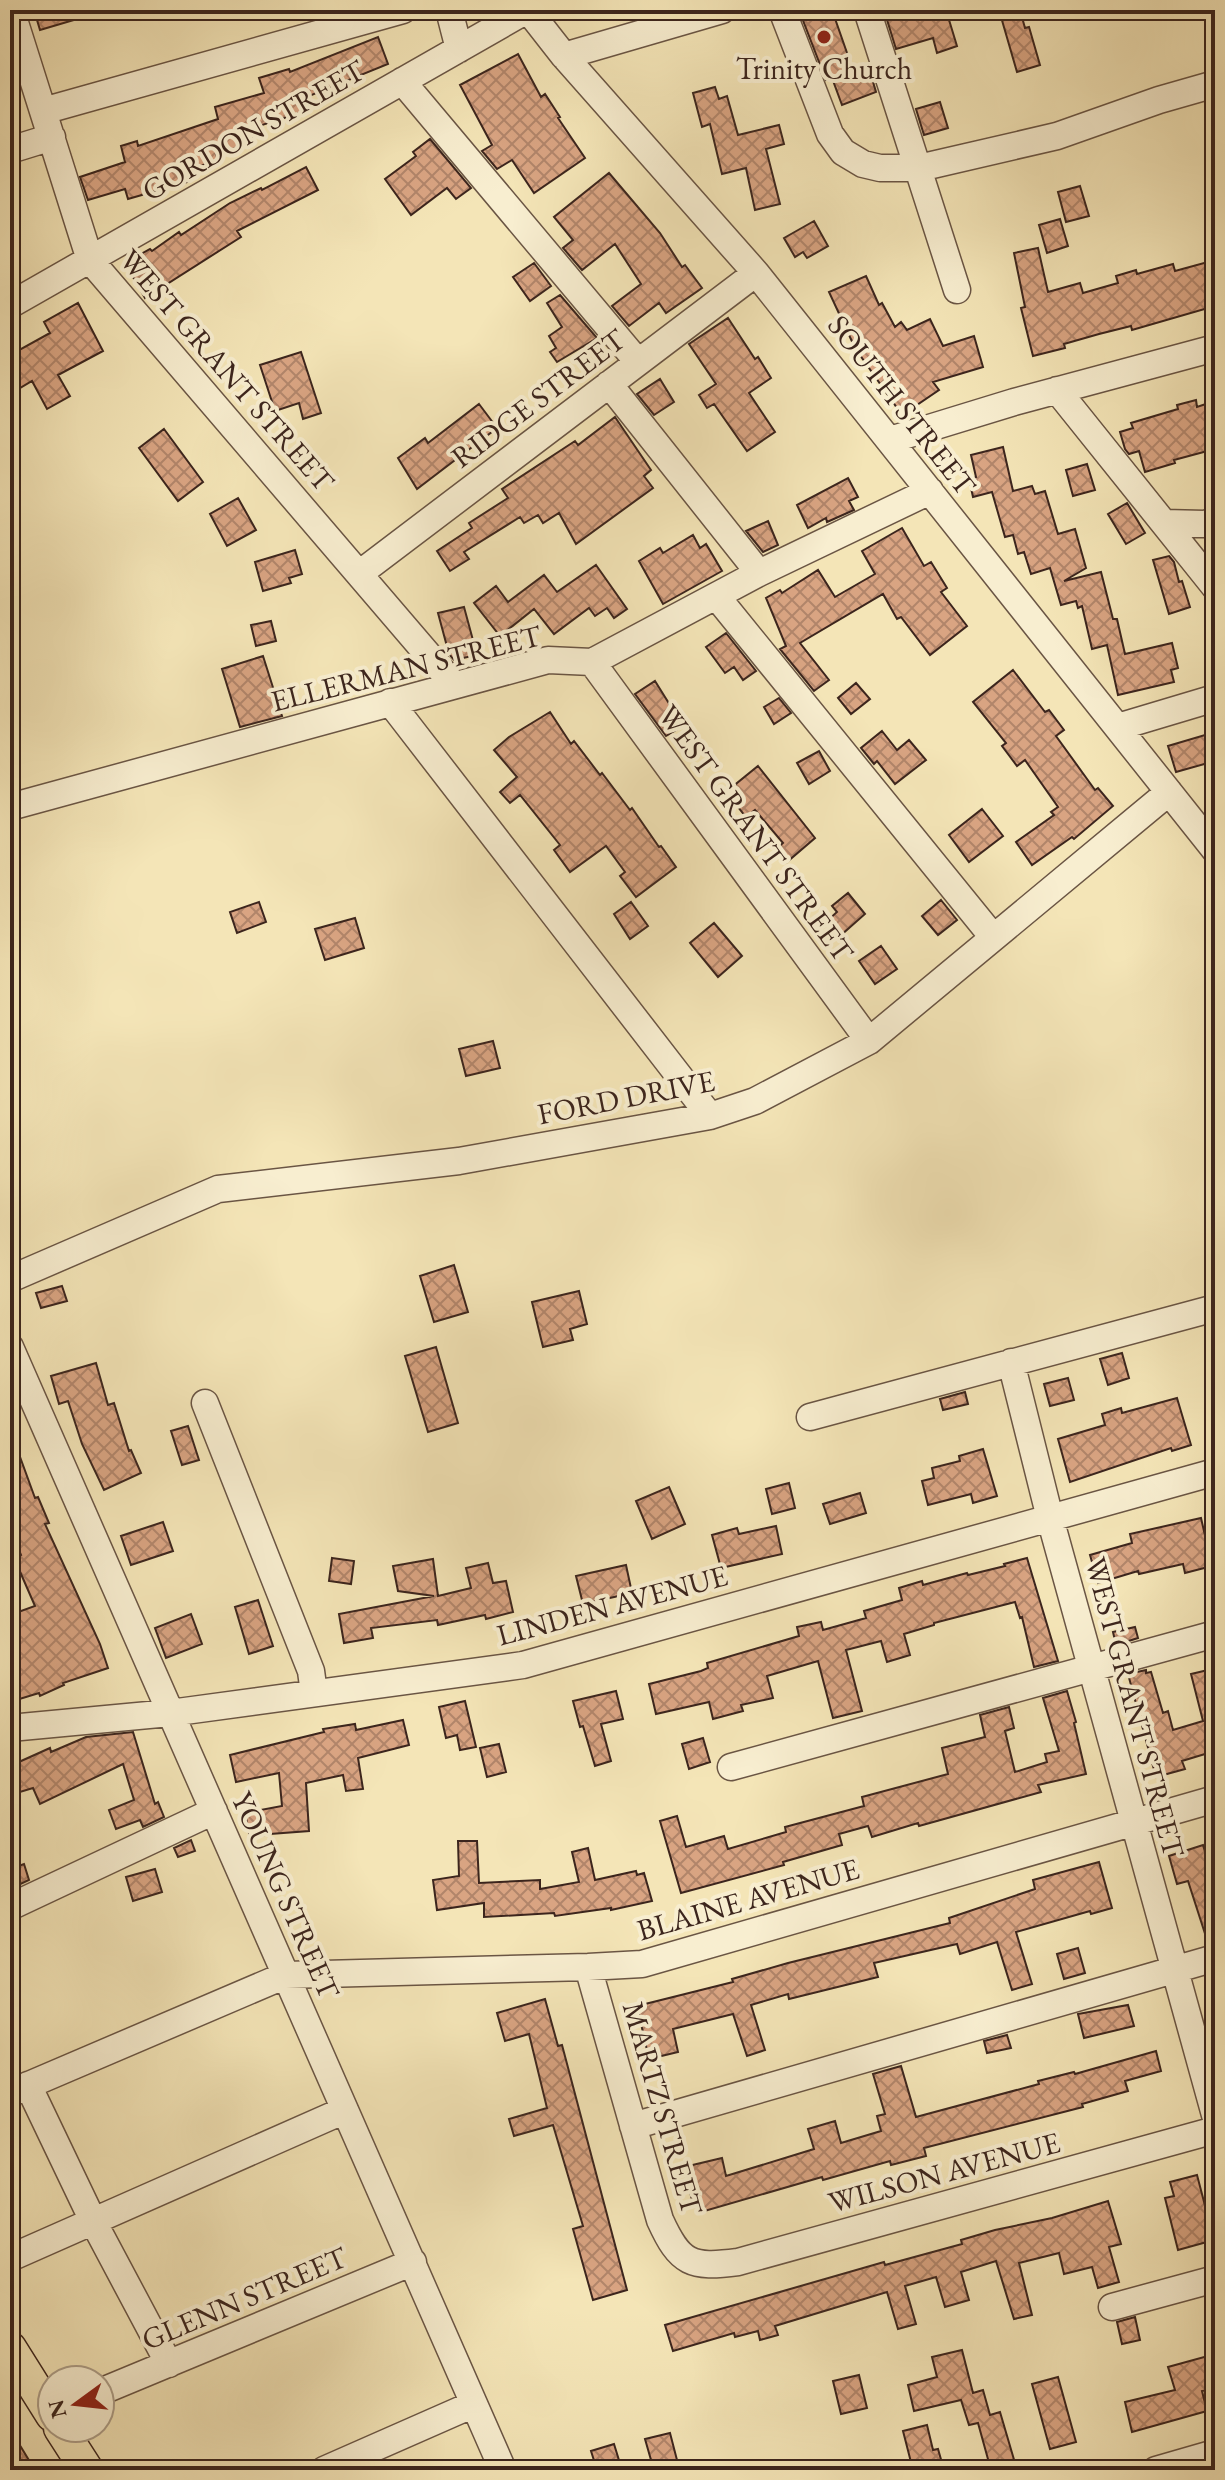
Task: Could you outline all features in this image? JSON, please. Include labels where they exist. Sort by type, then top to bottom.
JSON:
[{"type":"main road","points":[[10,2348],[36,2389]]},
{"type":"main road","points":[[71,2444],[87,2470]]},
{"type":"street","name":"WEST GRANT STREET","points":[[11,10],[90,260],[454,685]]},
{"type":"street","points":[[43,111],[403,10]]},
{"type":"street","points":[[449,10],[459,49]]},
{"type":"street","name":"GORDON STREET","points":[[10,305],[527,10]]},
{"type":"street","name":"SOUTH STREET","points":[[527,10],[756,273],[1215,850]]},
{"type":"street","points":[[564,56],[722,10]]},
{"type":"street","points":[[782,10],[830,134],[843,152],[863,164],[880,168],[919,168],[1057,136],[1215,84]]},
{"type":"street","points":[[867,10],[957,290]]},
{"type":"street","points":[[402,81],[638,362]]},
{"type":"street","points":[[10,150],[52,137]]},
{"type":"street","name":"RIDGE STREET","points":[[359,574],[756,273]]},
{"type":"street","points":[[890,440],[1057,390],[1215,348]]},
{"type":"street","points":[[609,384],[759,573]]},
{"type":"street","points":[[1057,390],[1215,587]]},
{"type":"street","points":[[592,662],[759,573],[930,491]]},
{"type":"street","points":[[1164,523],[1210,523]]},
{"type":"street","points":[[1186,551],[1210,523]]},
{"type":"street","points":[[717,597],[993,937]]},
{"type":"street","name":"ELLERMAN STREET","points":[[10,807],[548,660],[592,662]]},
{"type":"street","name":"WEST GRANT STREET","points":[[592,662],[869,1041]]},
{"type":"street","points":[[1118,727],[1215,698]]},
{"type":"street","points":[[390,702],[710,1116]]},
{"type":"street","name":"FORD DRIVE","points":[[10,1279],[218,1189],[459,1161],[710,1116],[755,1101],[869,1041],[1169,792]]},
{"type":"street","points":[[810,1417],[1215,1308]]},
{"type":"street","name":"YOUNG STREET","points":[[10,1347],[503,2470]]},
{"type":"street","name":"WEST GRANT STREET","points":[[1011,1362],[1050,1518],[1215,2115]]},
{"type":"street","points":[[205,1403],[311,1671],[314,1693]]},
{"type":"street","name":"LINDEN AVENUE","points":[[10,1727],[170,1713],[523,1665],[1215,1472]]},
{"type":"street","points":[[731,1767],[1215,1634]]},
{"type":"street","name":"BLAINE AVENUE","points":[[286,1975],[642,1964],[1215,1799]]},
{"type":"street","points":[[10,1907],[214,1811]]},
{"type":"street","points":[[633,2126],[1215,1958]]},
{"type":"street","name":"MARTZ STREET","points":[[588,1967],[660,2220],[672,2246],[688,2261]]},
{"type":"street","points":[[169,2364],[19,2089],[286,1975]]},
{"type":"street","points":[[10,2258],[345,2110]]},
{"type":"street","name":"WILSON AVENUE","points":[[688,2261],[711,2265],[738,2262],[1215,2130]]},
{"type":"street","name":"GLENN STREET","points":[[116,2386],[413,2262]]},
{"type":"street","points":[[1112,2307],[1215,2279]]},
{"type":"street","points":[[324,2470],[474,2404]]},
{"type":"street","points":[[1156,2470],[1215,2453]]},
{"type":"building","points":[[34,10],[93,10],[94,14],[40,30]]},
{"type":"building","name":"Trinity Church","points":[[799,10],[832,10],[853,70],[868,65],[876,92],[842,105],[832,78],[826,80]]},
{"type":"building","points":[[884,10],[946,10],[957,46],[937,53],[933,38],[896,49]]},
{"type":"building","points":[[999,10],[1020,10],[1025,28],[1029,27],[1040,65],[1017,72]]},
{"type":"building","points":[[378,37],[388,64],[299,100],[303,112],[249,129],[253,143],[216,154],[218,161],[183,171],[187,182],[128,199],[125,189],[88,200],[80,177],[125,162],[121,146],[137,141],[138,146],[218,119],[215,107],[264,93],[259,78],[289,69],[290,72]]},
{"type":"building","points":[[518,54],[541,97],[545,94],[585,158],[534,193],[512,160],[497,169],[482,151],[492,145],[460,85]]},
{"type":"building","points":[[715,87],[719,99],[727,96],[738,135],[779,125],[784,144],[766,149],[780,204],[755,210],[746,168],[722,174],[710,124],[702,127],[693,93]]},
{"type":"building","points":[[940,102],[948,128],[924,135],[916,109]]},
{"type":"building","points":[[430,139],[471,188],[456,199],[447,188],[411,215],[385,179],[416,156],[413,152]]},
{"type":"building","points":[[306,167],[318,190],[237,231],[241,237],[145,298],[125,263],[150,249],[152,251],[179,232],[181,235],[230,203]]},
{"type":"building","points":[[609,173],[702,288],[666,313],[659,303],[629,326],[612,306],[641,284],[615,244],[582,270],[563,248],[573,240],[554,217]]},
{"type":"building","points":[[1080,186],[1089,216],[1066,222],[1058,192]]},
{"type":"building","points":[[1060,219],[1068,246],[1047,253],[1039,225]]},
{"type":"building","points":[[814,221],[828,246],[807,258],[803,252],[795,257],[784,238]]},
{"type":"building","points":[[1038,248],[1048,292],[1080,283],[1083,293],[1118,283],[1116,276],[1136,270],[1137,274],[1173,264],[1175,271],[1215,260],[1215,306],[1132,330],[1131,326],[1099,334],[1064,344],[1065,348],[1033,356],[1021,308],[1025,307],[1014,253]]},
{"type":"building","points":[[534,263],[551,286],[530,301],[513,277]]},
{"type":"building","points":[[866,276],[879,305],[882,303],[895,327],[901,322],[907,330],[930,319],[943,346],[974,336],[983,367],[933,382],[939,390],[902,415],[855,348],[829,292]]},
{"type":"building","points":[[560,295],[597,338],[557,362],[550,352],[556,348],[549,336],[562,327],[547,303]]},
{"type":"building","points":[[78,303],[103,351],[58,375],[70,396],[47,409],[32,381],[10,394],[10,355],[50,333],[44,322]]},
{"type":"building","points":[[728,318],[771,378],[749,393],[775,432],[747,451],[714,404],[707,408],[699,395],[716,384],[689,344]]},
{"type":"building","points":[[301,352],[321,413],[303,419],[299,403],[275,411],[260,365]]},
{"type":"building","points":[[660,379],[674,402],[654,415],[637,394]]},
{"type":"building","points":[[1196,400],[1197,407],[1215,401],[1215,449],[1145,472],[1139,451],[1129,454],[1120,432],[1133,428],[1131,423],[1178,409],[1177,405]]},
{"type":"building","points":[[479,404],[497,428],[417,489],[398,458],[425,438],[428,443]]},
{"type":"building","points":[[615,417],[651,470],[644,476],[653,488],[576,544],[559,513],[543,523],[538,515],[524,523],[520,517],[464,552],[469,559],[450,571],[437,551],[472,528],[469,523],[508,498],[502,489],[575,441],[578,445]]},
{"type":"building","points":[[164,429],[203,482],[178,501],[139,448]]},
{"type":"building","points":[[1003,447],[1013,491],[1032,486],[1035,494],[1045,491],[1058,534],[1075,529],[1086,568],[1064,581],[1101,572],[1125,654],[1172,643],[1178,668],[1171,670],[1174,682],[1118,695],[1107,645],[1092,649],[1082,606],[1078,608],[1076,601],[1061,605],[1050,568],[1031,574],[1024,552],[1018,554],[1013,535],[1005,537],[992,492],[973,497],[969,479],[976,477],[971,455]]},
{"type":"building","points":[[1087,464],[1095,490],[1073,496],[1066,470]]},
{"type":"building","points":[[848,478],[858,497],[849,501],[854,510],[827,522],[826,518],[808,528],[797,505]]},
{"type":"building","points":[[238,498],[256,530],[227,546],[210,514]]},
{"type":"building","points":[[1127,503],[1145,533],[1126,544],[1108,514]]},
{"type":"building","points":[[768,521],[778,545],[763,552],[746,531]]},
{"type":"building","points":[[902,528],[924,566],[931,562],[947,588],[941,592],[967,626],[930,655],[901,617],[897,619],[883,594],[800,643],[829,680],[814,691],[780,649],[786,646],[766,598],[780,590],[782,593],[818,570],[835,597],[875,574],[862,551]]},
{"type":"building","points":[[693,535],[700,548],[706,544],[722,571],[663,604],[639,561],[660,548],[663,553]]},
{"type":"building","points":[[295,550],[302,574],[289,578],[291,583],[263,591],[255,562]]},
{"type":"building","points":[[1169,556],[1174,562],[1179,582],[1182,581],[1190,607],[1169,614],[1153,560]]},
{"type":"building","points":[[596,565],[627,609],[614,618],[607,608],[595,616],[589,608],[554,634],[534,609],[500,636],[474,603],[496,586],[508,602],[544,575],[557,592]]},
{"type":"building","points":[[464,607],[477,655],[454,660],[449,654],[438,613]]},
{"type":"building","points":[[271,621],[276,641],[256,646],[251,625]]},
{"type":"building","points":[[726,633],[756,671],[743,680],[734,667],[725,673],[706,647]]},
{"type":"building","points":[[263,656],[282,716],[240,727],[222,669]]},
{"type":"building","points":[[1013,670],[1045,712],[1049,710],[1064,730],[1056,736],[1095,790],[1098,788],[1113,806],[1074,839],[1072,837],[1032,865],[1016,842],[1054,815],[1051,812],[1058,807],[1025,760],[1017,766],[1002,746],[1006,743],[973,702]]},
{"type":"building","points":[[655,681],[683,726],[666,736],[635,694]]},
{"type":"building","points":[[856,683],[870,699],[851,714],[838,698]]},
{"type":"building","points":[[779,698],[791,713],[774,724],[764,707]]},
{"type":"building","points":[[550,712],[571,744],[574,741],[630,810],[632,808],[676,867],[636,897],[620,876],[625,872],[606,846],[570,872],[554,850],[560,845],[520,795],[510,803],[500,792],[517,777],[494,750]]},
{"type":"building","points":[[882,731],[897,750],[909,740],[926,760],[895,784],[877,761],[874,764],[861,748]]},
{"type":"building","points":[[1215,732],[1215,761],[1176,772],[1168,746]]},
{"type":"building","points":[[819,751],[830,771],[809,784],[797,763]]},
{"type":"building","points":[[758,766],[815,838],[787,862],[776,849],[783,843],[755,810],[746,817],[726,792]]},
{"type":"building","points":[[982,809],[1003,836],[969,862],[949,835]]},
{"type":"building","points":[[848,893],[865,914],[840,936],[827,921],[837,912],[832,906]]},
{"type":"building","points":[[941,900],[957,920],[938,935],[922,916]]},
{"type":"building","points":[[259,902],[266,922],[237,933],[230,912]]},
{"type":"building","points":[[631,902],[648,926],[630,939],[614,914]]},
{"type":"building","points":[[355,918],[364,948],[325,960],[315,929]]},
{"type":"building","points":[[714,923],[742,956],[718,977],[690,943]]},
{"type":"building","points":[[881,946],[897,969],[875,984],[859,961]]},
{"type":"building","points":[[493,1041],[500,1068],[466,1076],[459,1049]]},
{"type":"building","points":[[454,1265],[468,1312],[434,1322],[420,1276]]},
{"type":"building","points":[[62,1286],[67,1301],[41,1308],[36,1293]]},
{"type":"building","points":[[579,1291],[587,1324],[570,1329],[573,1340],[543,1347],[532,1302]]},
{"type":"building","points":[[436,1347],[458,1423],[428,1432],[405,1356]]},
{"type":"building","points":[[1122,1353],[1129,1378],[1108,1385],[1100,1359]]},
{"type":"building","points":[[96,1363],[108,1405],[114,1403],[129,1451],[141,1473],[104,1490],[82,1444],[68,1401],[59,1404],[51,1376]]},
{"type":"building","points":[[1068,1378],[1074,1400],[1050,1406],[1044,1384]]},
{"type":"building","points":[[965,1392],[968,1404],[943,1410],[940,1399]]},
{"type":"building","points":[[1177,1398],[1191,1445],[1172,1451],[1171,1448],[1070,1482],[1058,1439],[1105,1425],[1102,1414],[1121,1408],[1122,1413]]},
{"type":"building","points":[[188,1426],[199,1460],[182,1465],[171,1431]]},
{"type":"building","points":[[10,1435],[108,1668],[63,1683],[40,1696],[39,1693],[13,1701],[10,1690],[10,1615],[35,1606],[14,1558],[21,1555],[10,1529]]},
{"type":"building","points":[[983,1449],[997,1496],[973,1503],[971,1494],[928,1505],[922,1481],[934,1478],[932,1468],[960,1461],[959,1456]]},
{"type":"building","points":[[789,1483],[795,1508],[772,1514],[766,1489]]},
{"type":"building","points":[[669,1487],[685,1524],[652,1539],[636,1501]]},
{"type":"building","points":[[860,1493],[866,1513],[830,1524],[823,1504]]},
{"type":"building","points":[[1201,1518],[1212,1566],[1185,1573],[1183,1564],[1139,1574],[1138,1571],[1098,1583],[1090,1555],[1132,1543],[1130,1534]]},
{"type":"building","points":[[163,1522],[173,1551],[131,1565],[121,1536]]},
{"type":"building","points":[[776,1526],[782,1554],[721,1568],[712,1535],[737,1528],[739,1534]]},
{"type":"building","points":[[332,1558],[354,1561],[351,1584],[329,1581]]},
{"type":"building","points":[[1027,1558],[1058,1661],[1034,1667],[1022,1617],[1015,1602],[904,1634],[910,1655],[887,1662],[881,1641],[846,1650],[862,1711],[833,1718],[818,1661],[767,1676],[773,1698],[741,1705],[743,1711],[713,1719],[709,1702],[656,1714],[649,1684],[701,1671],[708,1668],[707,1663],[799,1636],[797,1627],[821,1622],[823,1630],[866,1618],[864,1611],[902,1600],[899,1588],[922,1581],[923,1585],[968,1575]]},
{"type":"building","points":[[433,1559],[438,1596],[471,1588],[466,1568],[488,1563],[493,1583],[506,1581],[513,1612],[438,1625],[437,1620],[371,1628],[373,1638],[344,1643],[339,1614],[434,1596],[398,1591],[393,1566]]},
{"type":"building","points":[[626,1565],[632,1593],[583,1604],[576,1576]]},
{"type":"building","points":[[258,1600],[273,1646],[249,1654],[235,1607]]},
{"type":"building","points":[[191,1614],[202,1644],[166,1658],[155,1628]]},
{"type":"building","points":[[1135,1627],[1138,1638],[1116,1645],[1113,1632]]},
{"type":"building","points":[[1146,1670],[1146,1673],[1151,1672],[1163,1713],[1168,1711],[1173,1730],[1203,1721],[1191,1674],[1208,1670],[1215,1699],[1215,1751],[1182,1761],[1185,1769],[1156,1777],[1128,1674]]},
{"type":"building","points":[[616,1691],[623,1719],[601,1724],[611,1761],[595,1766],[573,1701]]},
{"type":"building","points":[[1067,1691],[1086,1774],[1038,1785],[1041,1792],[919,1826],[918,1823],[872,1837],[868,1826],[839,1834],[842,1845],[783,1862],[784,1865],[681,1893],[660,1821],[677,1816],[686,1847],[724,1836],[728,1849],[786,1832],[785,1827],[864,1806],[862,1797],[948,1774],[942,1748],[985,1737],[980,1715],[1009,1707],[1014,1728],[1005,1731],[1015,1772],[1047,1762],[1045,1754],[1059,1751],[1043,1698]]},
{"type":"building","points":[[465,1701],[476,1747],[460,1750],[457,1735],[446,1738],[439,1707]]},
{"type":"building","points":[[403,1720],[409,1745],[358,1758],[363,1789],[346,1791],[343,1775],[306,1783],[309,1831],[250,1838],[245,1813],[282,1806],[279,1773],[236,1782],[230,1755],[324,1732],[323,1729],[355,1724],[356,1730]]},
{"type":"building","points":[[133,1732],[155,1804],[158,1802],[164,1817],[143,1827],[140,1820],[116,1829],[109,1810],[134,1800],[123,1764],[40,1804],[33,1788],[10,1795],[10,1766],[50,1748],[51,1752],[86,1737]]},
{"type":"building","points":[[703,1738],[710,1762],[689,1769],[682,1744]]},
{"type":"building","points":[[499,1744],[506,1772],[487,1777],[480,1748]]},
{"type":"building","points":[[191,1840],[195,1851],[178,1857],[174,1848]]},
{"type":"building","points":[[458,1841],[477,1841],[479,1883],[540,1880],[540,1889],[579,1882],[572,1852],[588,1848],[595,1880],[636,1871],[637,1875],[644,1873],[652,1901],[611,1910],[555,1916],[554,1913],[484,1917],[484,1903],[437,1910],[433,1880],[459,1876]]},
{"type":"building","points":[[1203,1845],[1215,1885],[1215,1942],[1208,1943],[1188,1881],[1177,1884],[1169,1856]]},
{"type":"building","points":[[1099,1862],[1112,1908],[1091,1914],[1090,1911],[1016,1932],[1032,1984],[1012,1990],[997,1942],[960,1954],[957,1944],[874,1963],[878,1977],[789,1999],[788,1994],[751,2005],[765,2050],[747,2056],[733,2014],[673,2029],[678,2052],[649,2059],[637,2006],[733,1982],[732,1979],[788,1963],[950,1923],[949,1918],[1035,1889],[1033,1880]]},
{"type":"building","points":[[24,1864],[29,1880],[10,1889],[10,1869]]},
{"type":"building","points":[[155,1869],[162,1892],[133,1901],[126,1877]]},
{"type":"building","points":[[1078,1948],[1085,1973],[1064,1979],[1057,1954]]},
{"type":"building","points":[[545,1999],[558,2046],[562,2045],[627,2290],[593,2300],[573,2229],[583,2226],[553,2125],[514,2136],[509,2119],[547,2108],[529,2034],[505,2041],[497,2013]]},
{"type":"building","points":[[1128,2005],[1134,2026],[1084,2038],[1078,2014]]},
{"type":"building","points":[[1007,2035],[1011,2048],[987,2053],[984,2041]]},
{"type":"building","points":[[1156,2051],[1161,2071],[1125,2081],[1128,2091],[1082,2104],[1083,2107],[924,2148],[926,2156],[891,2165],[890,2161],[823,2180],[822,2177],[701,2212],[698,2199],[692,2200],[684,2167],[722,2158],[726,2176],[814,2149],[808,2129],[835,2121],[841,2143],[881,2131],[877,2116],[885,2114],[873,2074],[901,2066],[916,2117]]},
{"type":"building","points":[[1197,2175],[1214,2240],[1178,2250],[1165,2198],[1174,2196],[1170,2182]]},
{"type":"building","points":[[1108,2201],[1121,2244],[1109,2247],[1119,2282],[1098,2288],[1092,2267],[1064,2274],[1059,2253],[1019,2263],[1032,2315],[1014,2319],[996,2261],[961,2272],[969,2300],[945,2307],[936,2277],[905,2286],[916,2324],[898,2329],[887,2292],[775,2326],[778,2335],[760,2340],[758,2331],[735,2337],[734,2333],[673,2351],[665,2325],[884,2262],[885,2265],[962,2244],[961,2240],[995,2230],[1052,2218]]},
{"type":"building","points":[[1135,2317],[1140,2340],[1122,2344],[1117,2322]]},
{"type":"building","points":[[962,2350],[973,2393],[983,2390],[990,2415],[1000,2412],[1015,2463],[991,2470],[978,2423],[969,2425],[961,2400],[914,2411],[908,2385],[937,2377],[932,2357]]},
{"type":"building","points":[[1215,2354],[1215,2389],[1202,2391],[1207,2411],[1132,2432],[1125,2402],[1175,2390],[1168,2367]]},
{"type":"building","points":[[859,2375],[867,2408],[841,2414],[833,2381]]},
{"type":"building","points":[[1058,2377],[1076,2442],[1050,2449],[1032,2384]]},
{"type":"building","points":[[927,2425],[933,2450],[938,2449],[944,2470],[913,2470],[903,2431]]},
{"type":"building","points":[[10,2429],[30,2462],[16,2470],[10,2470]]},
{"type":"building","points":[[670,2433],[677,2460],[653,2467],[645,2439]]},
{"type":"building","points":[[614,2444],[622,2470],[597,2470],[591,2451]]},
{"type":"place","name":"Trinity Church","points":[[824,37]]}]
